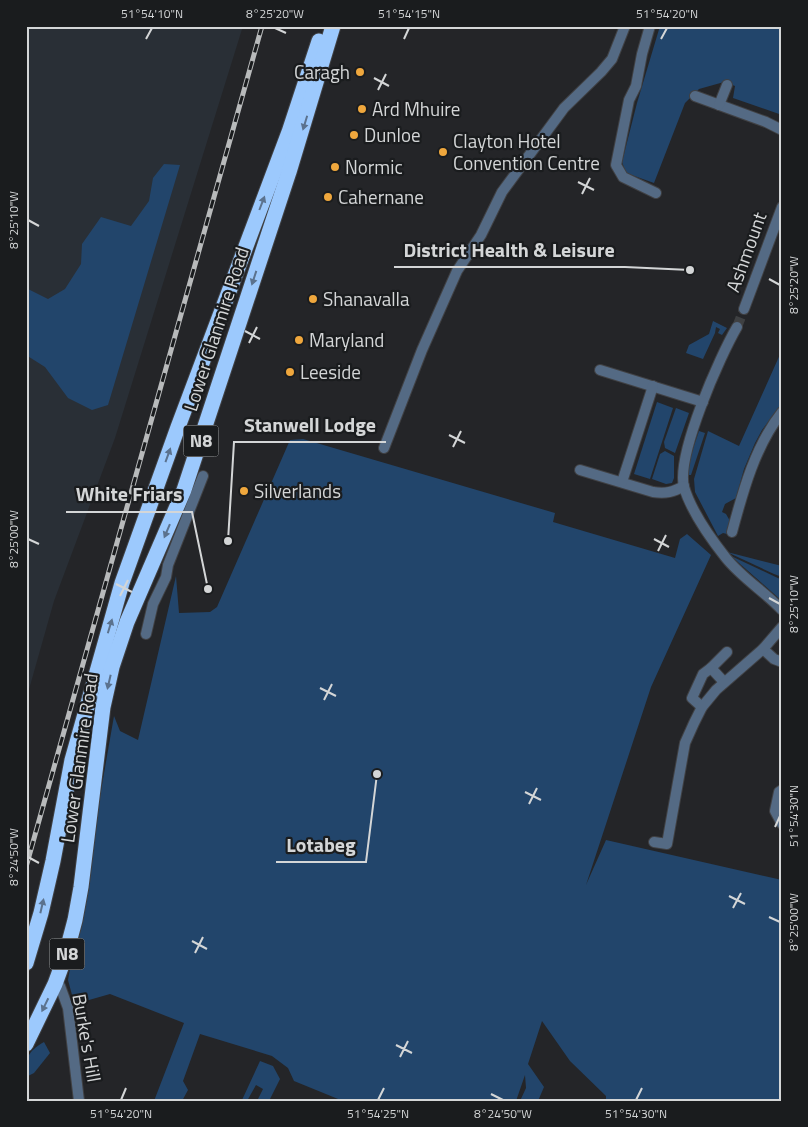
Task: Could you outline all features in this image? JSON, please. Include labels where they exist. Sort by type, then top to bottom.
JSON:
[{"type":"highway","name":"Lower Glanmire Road","points":[[26,963],[41,913],[51,870],[72,760],[122,584],[297,110],[323,26]]},
{"type":"highway","name":"Lower Glanmire Road","points":[[26,1044],[55,984],[66,954],[81,887],[103,708],[112,667],[127,622],[161,564],[299,142],[333,26]]},
{"type":"street","points":[[384,448],[422,350],[457,271],[481,235],[502,192],[564,108],[612,59],[625,26]]},
{"type":"street","points":[[650,26],[636,86],[629,100],[616,165],[623,177],[656,193]]},
{"type":"street","points":[[719,105],[726,85]]},
{"type":"street","points":[[694,96],[766,122],[782,130]]},
{"type":"street","name":"Ashmount","points":[[744,309],[782,207]]},
{"type":"street","points":[[737,327],[726,346],[703,402],[683,462],[684,486],[699,519],[727,559],[782,610]]},
{"type":"street","points":[[600,370],[703,402]]},
{"type":"street","points":[[622,482],[652,386]]},
{"type":"street","points":[[732,532],[733,509],[760,446],[782,412]]},
{"type":"street","points":[[580,470],[663,494],[684,486]]},
{"type":"street","points":[[146,634],[153,604],[166,577],[161,564],[203,476]]},
{"type":"street","points":[[654,842],[667,844],[685,743],[702,707],[724,682],[763,649],[782,627]]},
{"type":"street","points":[[763,649],[774,659],[782,662]]},
{"type":"street","points":[[702,707],[692,698],[703,674],[727,652]]},
{"type":"street","points":[[711,668],[724,682]]},
{"type":"street","points":[[782,790],[779,792],[775,811],[782,824]]},
{"type":"street","name":"Burke's Hill","points":[[55,984],[60,986],[68,1008],[79,1101]]},
{"type":"shaded area","points":[[26,26],[243,26],[115,438],[54,601],[26,700]]},
{"type":"shaded area","points":[[660,26],[782,26],[782,115],[733,98],[735,86],[724,82],[699,89],[685,103],[654,183],[626,173],[622,162]]},
{"type":"shaded area","points":[[164,164],[180,165],[108,405],[92,410],[68,398],[45,367],[26,355],[26,288],[48,299],[65,289],[81,264],[82,244],[101,217],[131,226],[149,201],[153,178]]},
{"type":"shaded area","points":[[713,321],[727,328],[722,335],[718,333],[720,329],[716,327],[703,359],[686,353],[689,345],[709,334]]},
{"type":"shaded area","points":[[782,350],[782,403],[755,443],[744,469],[736,498],[725,504],[722,512],[726,514],[730,521],[727,534],[723,533],[718,536],[695,492],[694,479],[708,431],[739,446]]},
{"type":"shaded area","points":[[657,402],[673,408],[650,479],[634,474]]},
{"type":"shaded area","points":[[676,408],[689,413],[675,453],[665,448],[664,442]]},
{"type":"shaded area","points":[[699,431],[705,433],[691,475],[688,475],[688,463]]},
{"type":"shaded area","points":[[303,439],[555,513],[553,522],[675,558],[680,539],[687,534],[711,555],[651,687],[586,885],[606,840],[782,880],[782,1101],[606,1101],[606,1096],[570,1061],[542,1021],[528,1064],[544,1087],[538,1101],[520,1101],[526,1088],[525,1075],[516,1101],[343,1101],[294,1081],[288,1068],[272,1056],[200,1034],[183,1081],[188,1090],[182,1101],[154,1101],[184,1023],[110,994],[82,1002],[75,1006],[68,980],[114,716],[120,731],[138,740],[176,576],[179,613],[210,612],[217,607],[290,440]]},
{"type":"shaded area","points":[[665,451],[674,456],[674,478],[672,483],[666,484],[652,479],[660,454]]},
{"type":"shaded area","points":[[727,552],[782,566],[782,577],[774,574]]},
{"type":"shaded area","points":[[731,556],[782,580],[782,601]]},
{"type":"shaded area","points":[[44,1042],[50,1053],[34,1073],[26,1077],[26,1064],[31,1052]]},
{"type":"shaded area","points":[[260,1061],[273,1066],[280,1079],[269,1101],[257,1101],[263,1089],[256,1085],[247,1101],[231,1101],[233,1099],[242,1100]]},
{"type":"tunnel","points":[[737,327],[744,309]]},
{"type":"railway","points":[[26,867],[262,26]]},
{"type":"place","name":"Caragh","points":[[360,72]]},
{"type":"place","name":"Ard Mhuire","points":[[362,109]]},
{"type":"place","name":"Dunloe","points":[[354,135]]},
{"type":"place","name":"Clayton Hotel Convention Centre","points":[[443,152]]},
{"type":"place","name":"Normic","points":[[335,167]]},
{"type":"place","name":"Cahernane","points":[[328,197]]},
{"type":"place","name":"District Health & Leisure","points":[[690,270]]},
{"type":"place","name":"Shanavalla","points":[[313,299]]},
{"type":"place","name":"Maryland","points":[[299,340]]},
{"type":"place","name":"Leeside","points":[[290,372]]},
{"type":"place","name":"Silverlands","points":[[244,491]]},
{"type":"place","name":"Stanwell Lodge","points":[[228,541]]},
{"type":"place","name":"White Friars","points":[[208,589]]},
{"type":"place","name":"Lotabeg","points":[[377,774]]}]
